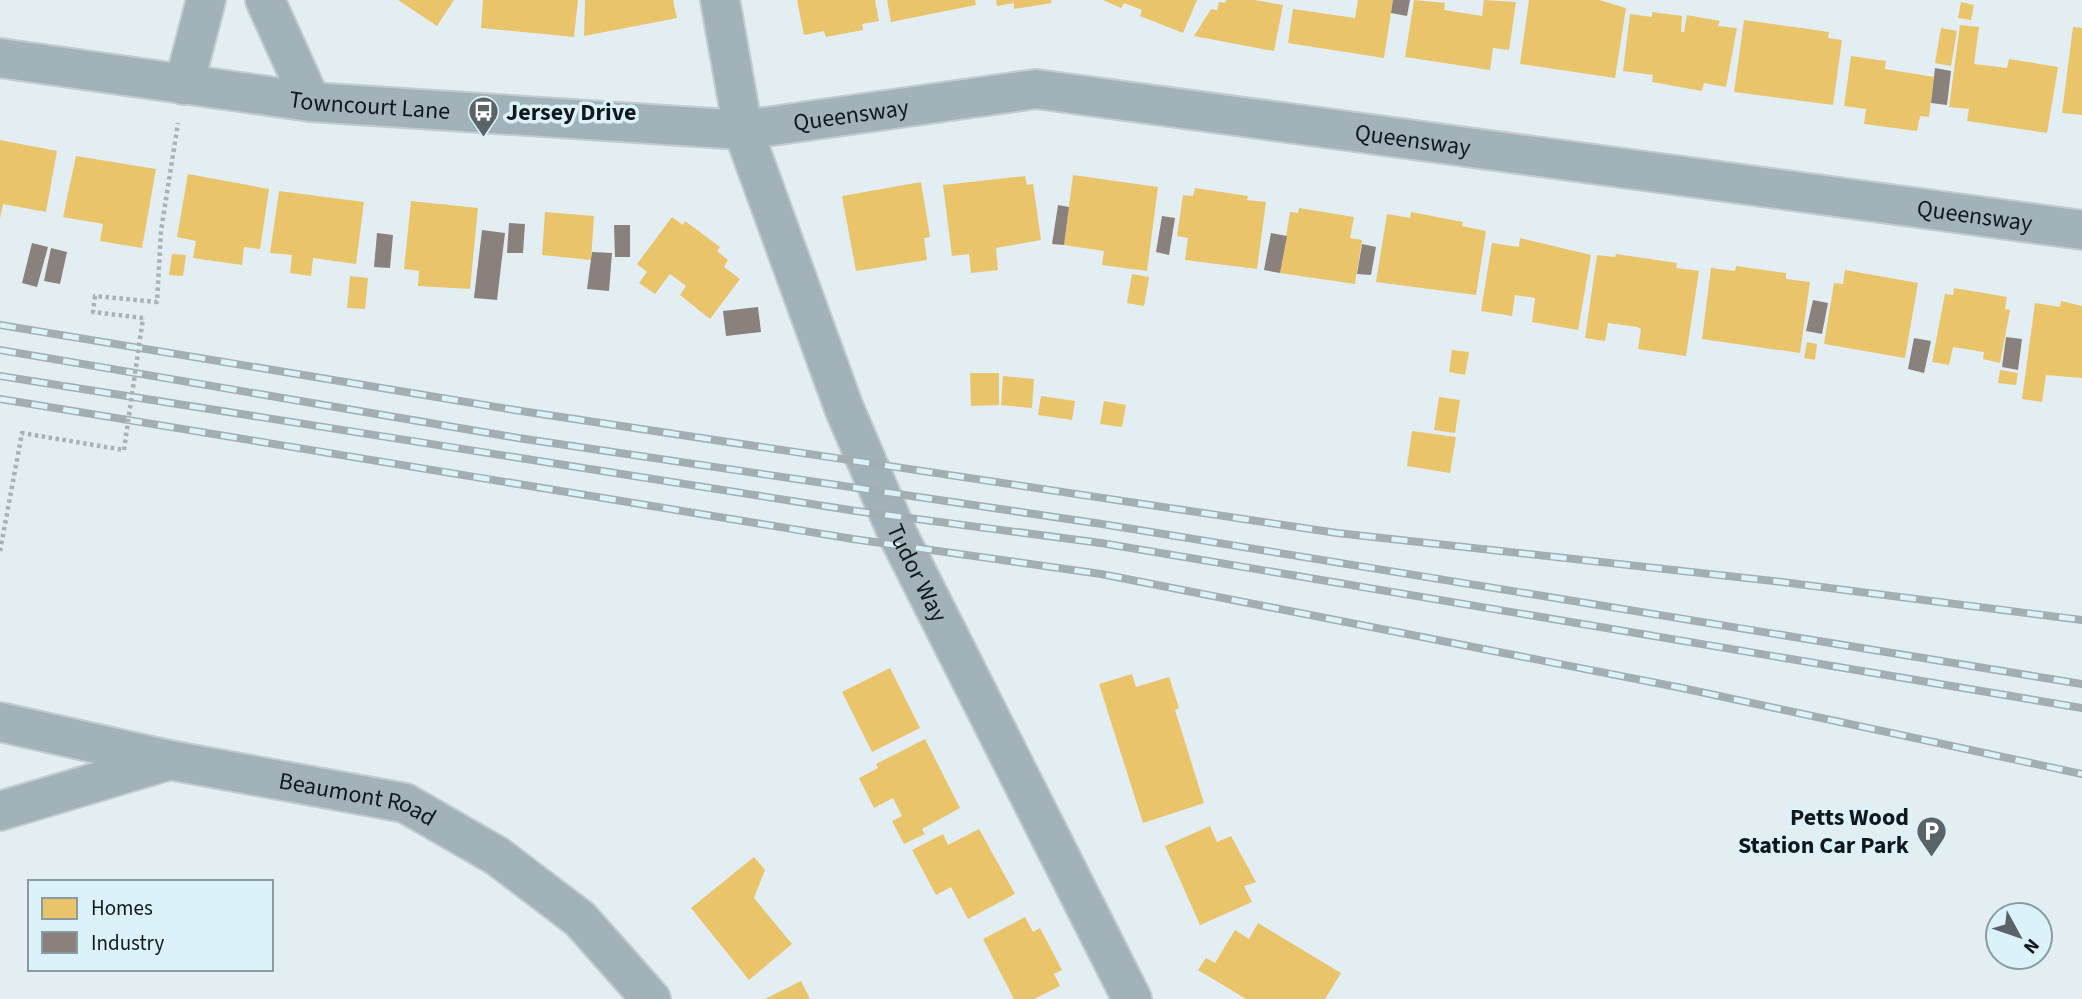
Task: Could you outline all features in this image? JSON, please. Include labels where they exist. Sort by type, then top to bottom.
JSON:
[{"type":"street","points":[[184,85],[206,0]]},
{"type":"street","points":[[265,0],[312,103]]},
{"type":"street","name":"Tudor Way","points":[[720,0],[743,130],[844,408],[898,535],[1132,999]]},
{"type":"street","name":"Towncourt Lane","points":[[0,58],[312,103],[743,130]]},
{"type":"street","name":"Queensway","points":[[743,130],[1036,89],[2082,230]]},
{"type":"street","name":"Beaumont Road","points":[[0,722],[169,760],[405,803],[497,856],[580,919],[651,999]]},
{"type":"street","points":[[0,811],[169,760]]},
{"type":"path","points":[[0,551],[22,433],[124,450],[143,318],[93,312],[95,296],[157,302],[161,230],[184,85]]},
{"type":"building: Homes","points":[[398,0],[454,0],[437,26]]},
{"type":"building: Homes","points":[[483,0],[578,0],[574,37],[481,28]]},
{"type":"building: Homes","points":[[585,0],[673,0],[677,18],[584,36]]},
{"type":"building: Homes","points":[[797,0],[875,0],[879,21],[862,24],[863,30],[826,37],[824,31],[804,35]]},
{"type":"building: Homes","points":[[887,0],[975,0],[976,5],[891,22]]},
{"type":"building: Homes","points":[[996,0],[1051,0],[1052,3],[1014,9],[1014,3],[997,6]]},
{"type":"building: Homes","points":[[1103,0],[1197,0],[1183,33],[1140,16],[1142,10],[1124,3],[1121,8]]},
{"type":"building: Homes","points":[[1226,0],[1254,0],[1283,5],[1274,51],[1194,36],[1211,9],[1217,10],[1219,2],[1225,3]]},
{"type":"building: Homes","points":[[1358,0],[1393,0],[1384,58],[1288,43],[1293,9],[1355,18]]},
{"type":"building: Homes","points":[[1414,0],[1445,3],[1444,10],[1482,16],[1484,0],[1516,2],[1509,50],[1493,48],[1490,70],[1405,57]]},
{"type":"building: Homes","points":[[1529,0],[1599,0],[1626,8],[1615,78],[1520,64]]},
{"type":"building: Homes","points":[[1961,2],[1974,5],[1971,20],[1958,18]]},
{"type":"building: Homes","points":[[1652,12],[1682,16],[1681,32],[1684,32],[1687,15],[1720,21],[1718,26],[1737,28],[1726,87],[1704,83],[1702,91],[1652,82],[1653,75],[1623,71],[1630,14],[1652,17]]},
{"type":"building: Homes","points":[[1744,20],[1829,32],[1828,38],[1842,40],[1833,105],[1734,92]]},
{"type":"building: Homes","points":[[1960,25],[1979,27],[1974,64],[2007,68],[2009,59],[2058,67],[2047,133],[1967,121],[1969,109],[1949,107]]},
{"type":"building: Homes","points":[[2073,27],[2082,28],[2082,115],[2062,113]]},
{"type":"building: Homes","points":[[1941,28],[1957,31],[1951,66],[1935,63]]},
{"type":"building: Homes","points":[[1851,56],[1886,61],[1885,69],[1934,77],[1929,117],[1920,116],[1917,131],[1864,124],[1866,109],[1844,106]]},
{"type":"building: Homes","points":[[0,140],[57,151],[46,212],[3,204],[0,219]]},
{"type":"building: Homes","points":[[76,156],[156,169],[142,248],[100,241],[103,224],[63,217]]},
{"type":"building: Homes","points":[[188,174],[269,189],[260,249],[244,247],[242,265],[193,258],[196,241],[177,237]]},
{"type":"building: Homes","points":[[1073,175],[1158,187],[1147,271],[1102,265],[1104,251],[1064,245]]},
{"type":"building: Homes","points":[[1025,176],[1027,185],[1033,184],[1041,240],[996,248],[998,270],[971,273],[969,254],[952,256],[943,185]]},
{"type":"building: Homes","points":[[921,182],[930,237],[924,238],[927,260],[856,271],[842,196]]},
{"type":"building: Homes","points":[[1195,188],[1248,196],[1247,200],[1266,202],[1257,269],[1185,260],[1188,238],[1177,236],[1183,195],[1193,196]]},
{"type":"building: Homes","points":[[279,191],[364,202],[356,264],[313,258],[311,276],[290,273],[292,255],[270,253]]},
{"type":"building: Homes","points":[[411,201],[478,208],[470,289],[418,286],[419,271],[404,269]]},
{"type":"building: Homes","points":[[1299,208],[1354,217],[1350,238],[1362,240],[1355,284],[1280,273],[1290,212],[1298,213]]},
{"type":"building: Homes","points":[[545,212],[594,216],[591,260],[542,255]]},
{"type":"building: Homes","points":[[1411,212],[1463,222],[1462,226],[1486,231],[1476,295],[1376,282],[1387,214],[1410,218]]},
{"type":"building: Homes","points":[[672,217],[683,225],[685,221],[720,247],[717,251],[728,260],[724,267],[740,279],[710,319],[680,295],[686,286],[670,274],[655,294],[639,283],[647,272],[637,264]]},
{"type":"building: Homes","points":[[1520,238],[1591,255],[1578,330],[1532,322],[1535,298],[1515,295],[1512,316],[1481,311],[1492,243],[1519,247]]},
{"type":"building: Homes","points":[[172,254],[186,255],[183,276],[169,275]]},
{"type":"building: Homes","points":[[1616,254],[1677,263],[1676,268],[1699,271],[1686,356],[1638,349],[1641,329],[1638,327],[1608,323],[1605,341],[1585,338],[1597,255],[1615,257]]},
{"type":"building: Homes","points":[[1736,266],[1786,273],[1786,279],[1810,282],[1800,353],[1702,339],[1711,268],[1735,271]]},
{"type":"building: Homes","points":[[1845,270],[1918,283],[1905,358],[1824,344],[1834,283],[1843,284]]},
{"type":"building: Homes","points":[[1132,274],[1149,277],[1144,306],[1127,303]]},
{"type":"building: Homes","points":[[350,276],[368,278],[365,309],[347,308]]},
{"type":"building: Homes","points":[[1954,288],[2007,297],[2005,309],[2010,310],[2000,363],[1983,359],[1984,352],[1953,347],[1949,365],[1932,362],[1945,294],[1953,295]]},
{"type":"building: Homes","points":[[2061,301],[2082,306],[2082,378],[2046,375],[2042,402],[2022,399],[2035,303],[2060,307]]},
{"type":"building: Homes","points":[[1807,342],[1817,344],[1815,360],[1804,358]]},
{"type":"building: Homes","points":[[1452,350],[1469,352],[1465,375],[1449,372]]},
{"type":"building: Homes","points":[[2000,370],[2018,373],[2016,385],[1998,383]]},
{"type":"building: Homes","points":[[970,373],[999,373],[999,405],[971,406]]},
{"type":"building: Homes","points":[[1003,376],[1034,379],[1032,408],[1001,405]]},
{"type":"building: Homes","points":[[1041,396],[1075,401],[1072,420],[1038,415]]},
{"type":"building: Homes","points":[[1439,397],[1460,400],[1455,433],[1434,430]]},
{"type":"building: Homes","points":[[1104,401],[1126,405],[1122,427],[1100,424]]},
{"type":"building: Homes","points":[[1412,431],[1456,437],[1450,473],[1407,466]]},
{"type":"building: Homes","points":[[890,668],[920,728],[872,752],[842,692]]},
{"type":"building: Homes","points":[[1132,674],[1136,687],[1169,677],[1179,708],[1175,710],[1204,803],[1143,823],[1099,684]]},
{"type":"building: Homes","points":[[925,739],[960,808],[922,829],[925,834],[904,844],[892,821],[902,816],[893,798],[874,808],[859,778],[878,768],[876,764]]},
{"type":"building: Homes","points":[[1210,826],[1217,842],[1231,836],[1256,882],[1244,886],[1252,902],[1200,925],[1165,846]]},
{"type":"building: Homes","points":[[979,829],[1015,894],[968,919],[951,887],[936,895],[912,850],[943,834],[948,845]]},
{"type":"building: Homes","points":[[754,857],[765,870],[754,898],[792,944],[749,980],[691,908]]},
{"type":"building: Homes","points":[[1025,917],[1033,932],[1040,928],[1062,970],[1054,974],[1060,986],[1034,999],[1014,999],[983,939]]},
{"type":"building: Homes","points":[[1258,923],[1341,973],[1325,999],[1246,999],[1198,970],[1206,958],[1215,963],[1235,930],[1249,939]]},
{"type":"building: Homes","points":[[801,981],[810,999],[765,999]]},
{"type":"building: Industry","points":[[1393,0],[1410,0],[1407,16],[1391,13]]},
{"type":"building: Industry","points":[[1935,68],[1951,71],[1947,105],[1931,103]]},
{"type":"building: Industry","points":[[1058,205],[1069,207],[1064,245],[1052,244]]},
{"type":"building: Industry","points":[[1162,216],[1175,218],[1169,255],[1156,252]]},
{"type":"building: Industry","points":[[509,223],[525,224],[523,253],[507,253]]},
{"type":"building: Industry","points":[[614,225],[630,225],[630,257],[615,257]]},
{"type":"building: Industry","points":[[482,230],[505,233],[497,300],[474,298]]},
{"type":"building: Industry","points":[[377,233],[393,235],[390,268],[374,267]]},
{"type":"building: Industry","points":[[1271,233],[1287,236],[1280,273],[1264,270]]},
{"type":"building: Industry","points":[[32,243],[48,247],[37,287],[22,283]]},
{"type":"building: Industry","points":[[1362,244],[1376,247],[1371,275],[1357,274]]},
{"type":"building: Industry","points":[[51,248],[67,252],[60,284],[44,281]]},
{"type":"building: Industry","points":[[592,252],[612,253],[609,291],[587,289]]},
{"type":"building: Industry","points":[[1813,300],[1828,303],[1822,334],[1806,331]]},
{"type":"building: Industry","points":[[758,307],[761,332],[726,336],[723,311]]},
{"type":"building: Industry","points":[[2006,337],[2022,339],[2018,370],[2002,367]]},
{"type":"building: Industry","points":[[1914,338],[1931,341],[1924,373],[1908,369]]},
{"type":"railway","points":[[0,325],[521,411],[1337,533],[1782,582],[2082,620]]},
{"type":"railway","points":[[0,350],[518,438],[1102,524],[2082,684]]},
{"type":"railway","points":[[0,376],[856,511],[1101,543],[2082,708]]},
{"type":"railway","points":[[0,399],[853,539],[1101,574],[1682,688],[2082,774]]},
{"type":"place","name":"Jersey Drive","points":[[483,139]]},
{"type":"place","name":"Petts Wood Station Car Park","points":[[1932,858]]}]
